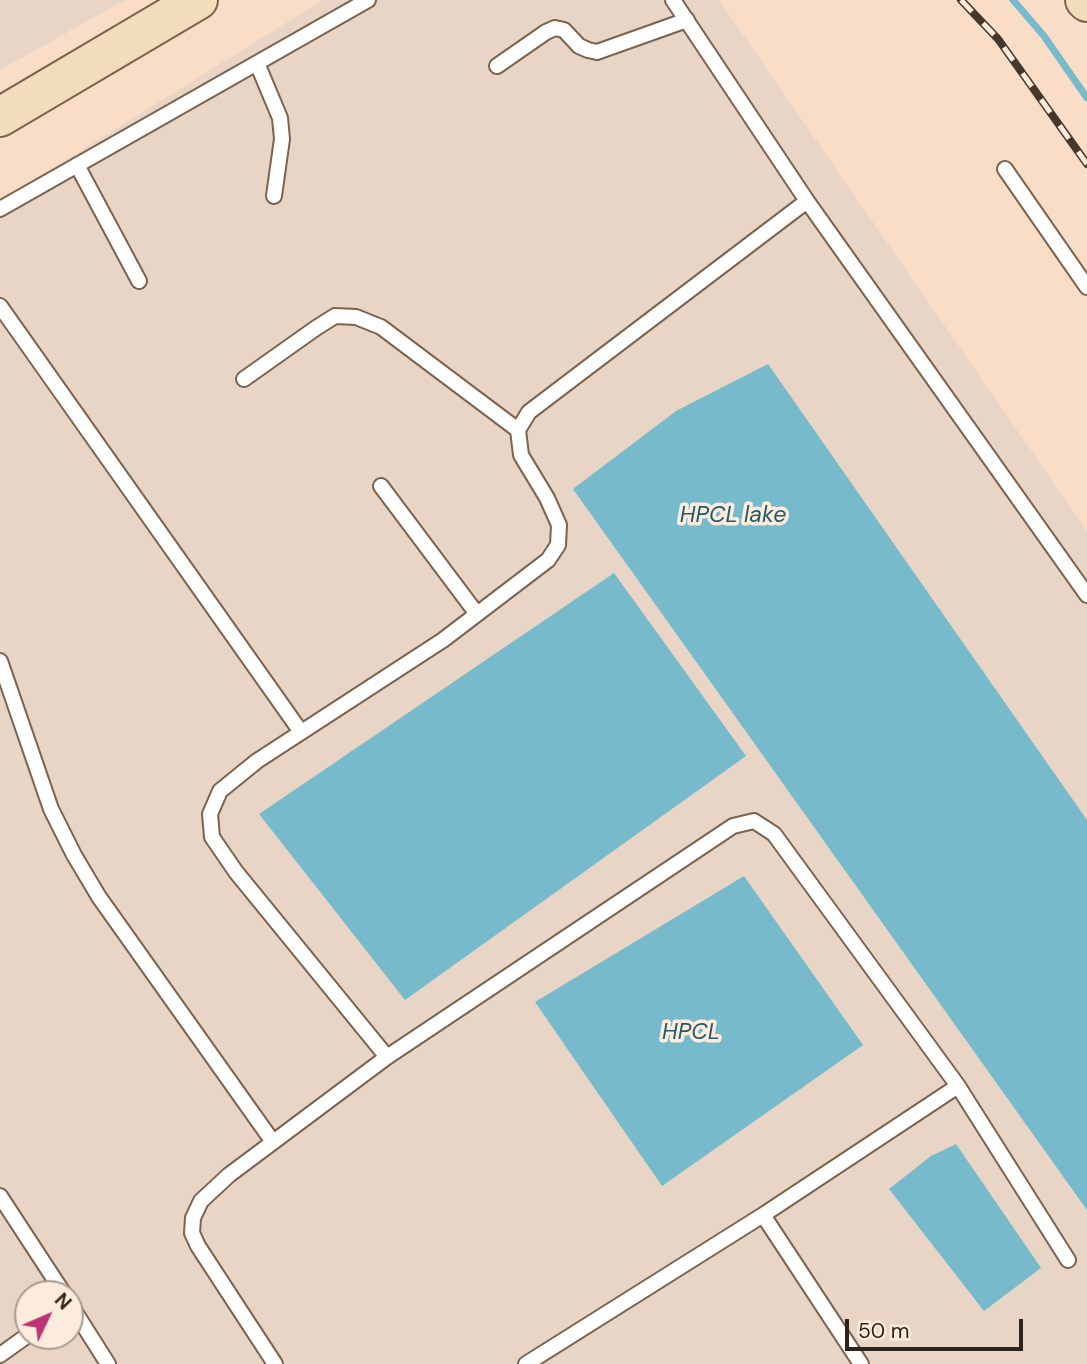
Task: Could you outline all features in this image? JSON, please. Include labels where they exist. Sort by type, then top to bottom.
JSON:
[{"type":"street","points":[[0,117],[198,0]]},
{"type":"lane","points":[[0,209],[368,0]]},
{"type":"lane","points":[[674,0],[807,201],[1087,595]]},
{"type":"lane","points":[[497,66],[555,28],[564,30],[579,46],[597,52],[687,20]]},
{"type":"lane","points":[[257,63],[280,118],[282,139],[274,196]]},
{"type":"lane","points":[[77,165],[139,281]]},
{"type":"lane","points":[[1005,169],[1087,287]]},
{"type":"lane","points":[[387,1057],[236,872],[212,837],[210,814],[220,791],[257,761],[443,640],[548,560],[558,545],[559,526],[547,498],[521,455],[518,430],[529,412],[807,201]]},
{"type":"lane","points":[[0,306],[301,732]]},
{"type":"lane","points":[[244,379],[335,316],[356,317],[381,327],[518,430]]},
{"type":"lane","points":[[382,486],[477,614]]},
{"type":"lane","points":[[0,661],[51,809],[74,855],[99,897],[273,1142]]},
{"type":"lane","points":[[275,1364],[192,1233],[193,1218],[201,1201],[229,1175],[387,1057],[733,826],[754,821],[774,834],[958,1086],[1068,1260]]},
{"type":"lane","points":[[526,1364],[544,1359],[958,1086]]},
{"type":"lane","points":[[0,1196],[55,1280]]},
{"type":"lane","points":[[763,1216],[861,1364]]},
{"type":"lane","points":[[84,1326],[108,1364]]},
{"type":"shaded area","points":[[0,0],[125,0],[0,70]]},
{"type":"shaded area","points":[[323,0],[719,0],[1087,531],[1087,1364],[0,1364],[0,201]]},
{"type":"water","name":"HPCL lake","points":[[768,364],[1087,820],[1087,1210],[573,489],[676,411]]},
{"type":"water","points":[[614,573],[746,756],[405,1000],[259,814]]},
{"type":"water","name":"HPCL","points":[[744,876],[863,1045],[662,1186],[535,1002]]},
{"type":"water","points":[[956,1144],[1041,1268],[984,1311],[889,1189],[931,1156]]},
{"type":"waterway","points":[[1013,0],[1044,36],[1087,98]]},
{"type":"railway","points":[[961,0],[998,39],[1087,164]]}]
